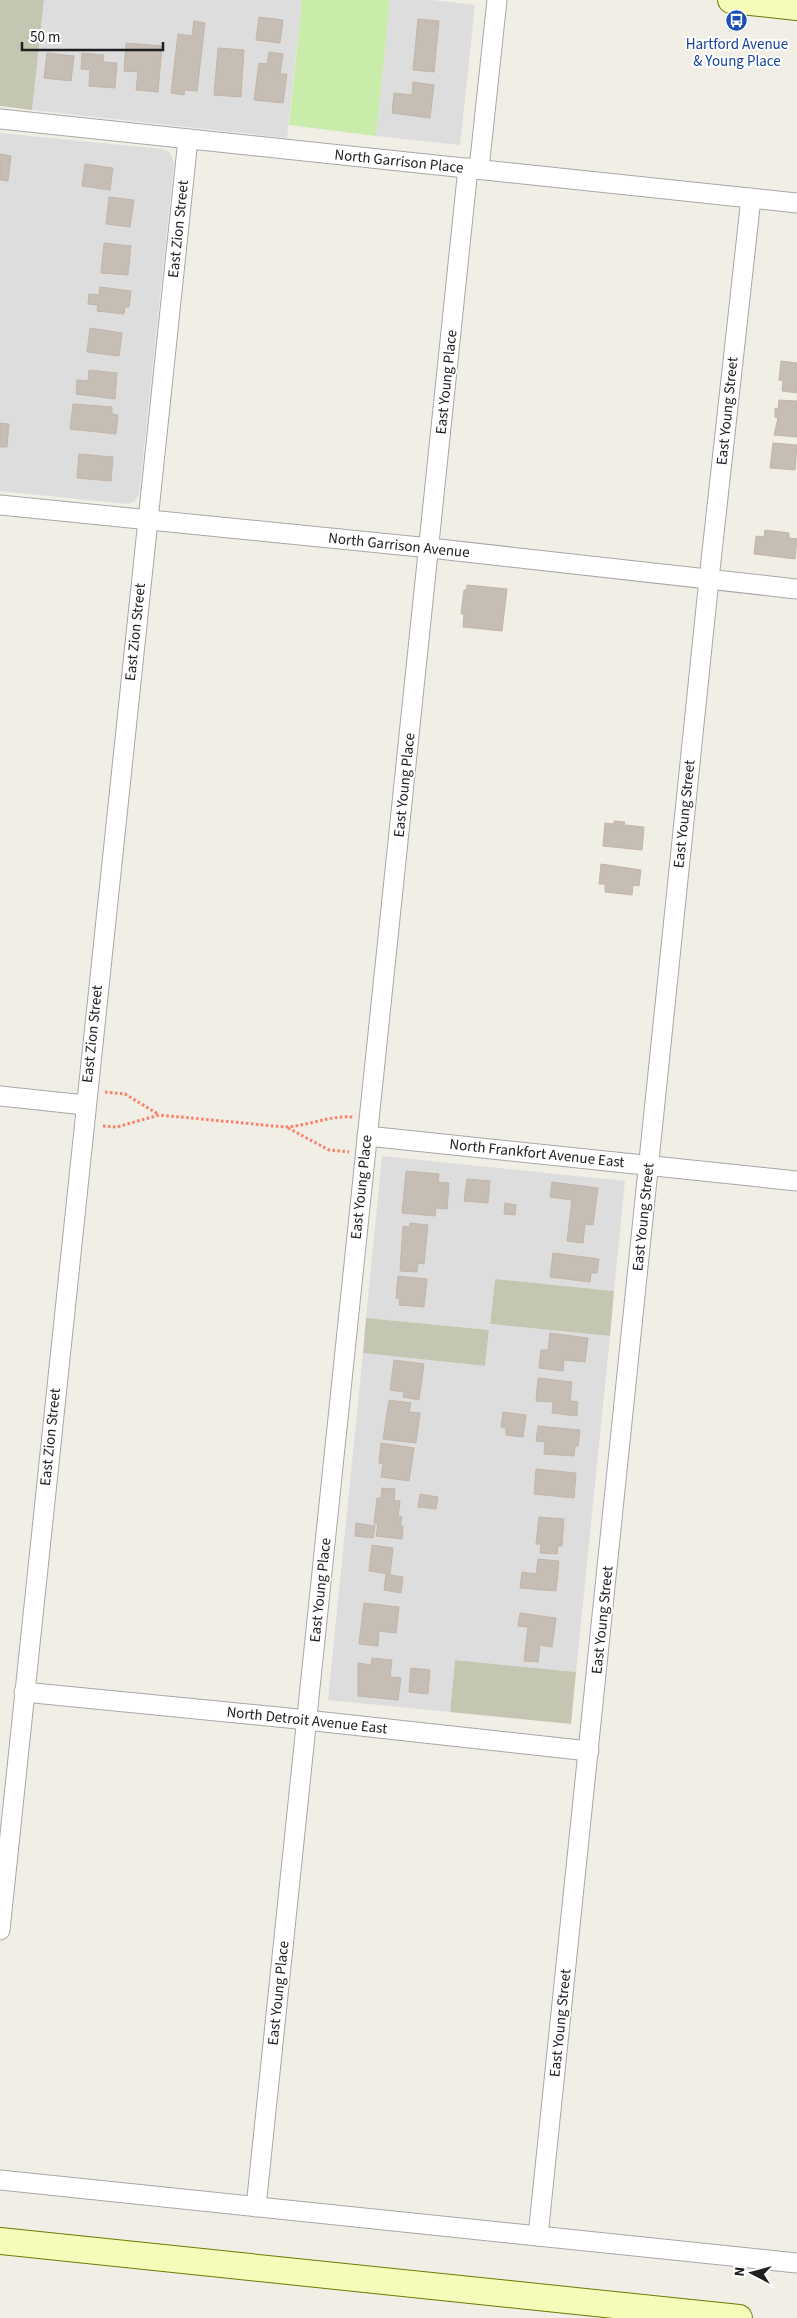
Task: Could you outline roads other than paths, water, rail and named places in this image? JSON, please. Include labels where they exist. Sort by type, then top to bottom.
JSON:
[{"type":"main road","points":[[730,0],[797,7]]},
{"type":"main road","points":[[0,2240],[683,2315],[739,2318]]},
{"type":"street","name":"East Young Place","points":[[256,2207],[430,548],[474,169],[497,0]]},
{"type":"street","name":"North Garrison Place","points":[[0,120],[797,203]]},
{"type":"street","name":"East Zion Street","points":[[0,1930],[85,1105],[188,139]]},
{"type":"street","name":"East Young Street","points":[[538,2236],[708,579],[751,198]]},
{"type":"street","name":"North Garrison Avenue","points":[[0,505],[430,548],[797,589]]},
{"type":"street","points":[[0,1096],[85,1105]]},
{"type":"street","name":"North Frankfort Avenue East","points":[[367,1136],[797,1181]]},
{"type":"street","name":"North Detroit Avenue East","points":[[24,1692],[589,1751]]},
{"type":"street","points":[[0,2180],[797,2263]]},
{"type":"place","name":"Hartford Avenue & Young Place","points":[[737,21]]}]
